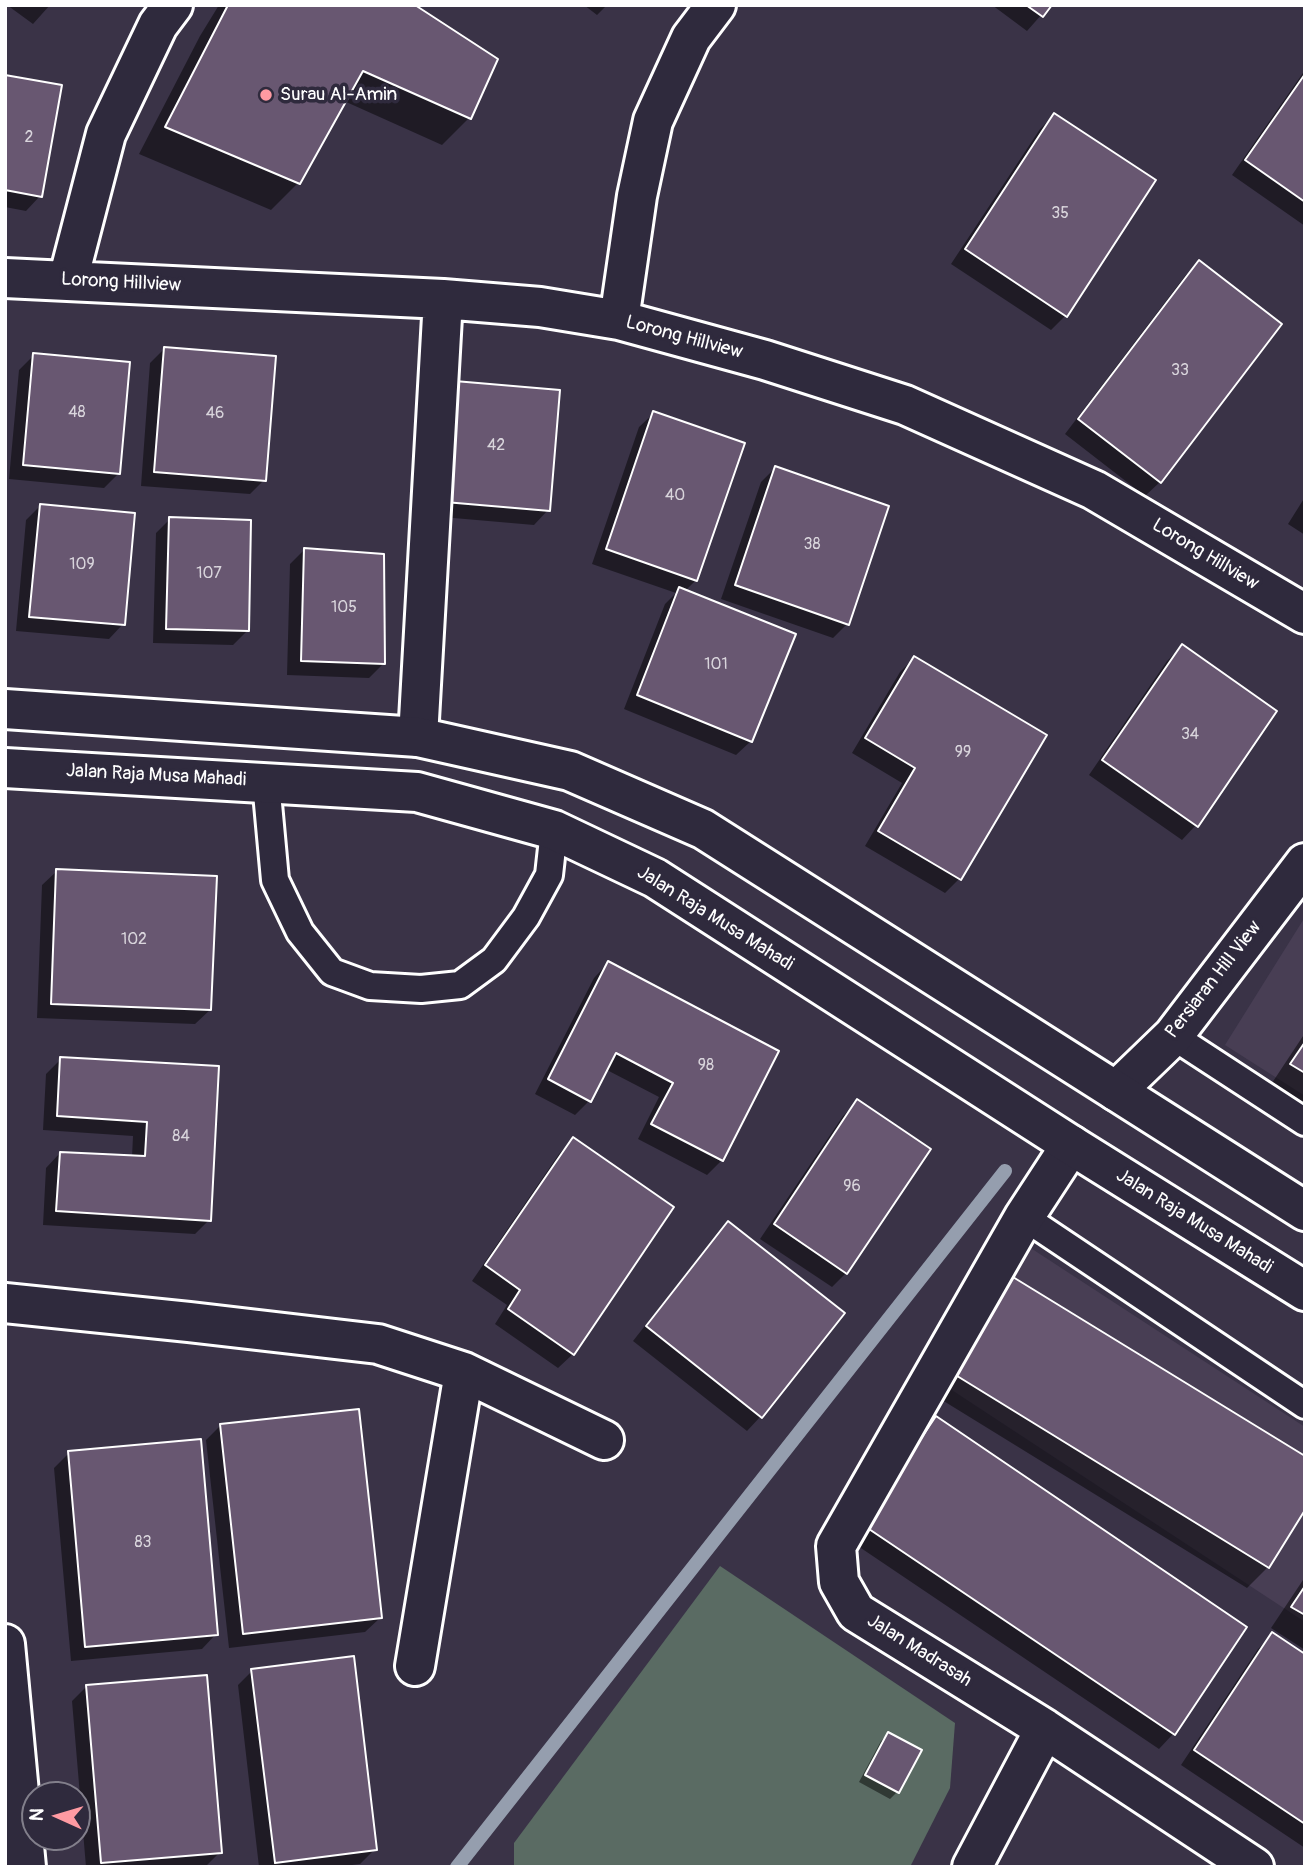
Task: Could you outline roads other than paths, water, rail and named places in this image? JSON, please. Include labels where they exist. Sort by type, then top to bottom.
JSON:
[{"type":"street","points":[[68,280],[106,134],[158,25],[173,5]]},
{"type":"street","points":[[619,320],[637,196],[653,121],[691,38],[716,5]]},
{"type":"street","name":"Lorong Hillview","points":[[5,278],[443,299],[540,307],[619,320],[765,360],[905,405],[1094,490],[1305,614]]},
{"type":"street","points":[[418,737],[443,299]]},
{"type":"street","points":[[5,709],[418,737],[570,771],[703,829],[1305,1211]]},
{"type":"street","name":"Jalan Raja Musa Mahadi","points":[[5,768],[417,792],[554,830],[655,878],[1071,1145],[1305,1291]]},
{"type":"street","name":"Persiaran Hill View","points":[[1116,1091],[1172,1036],[1305,863]]},
{"type":"street","name":"Jalan Madrasah","points":[[1071,1145],[1024,1217],[836,1546],[839,1582],[856,1612],[1045,1729],[1254,1867]]},
{"type":"street","points":[[5,1303],[378,1344],[464,1372],[604,1440]]},
{"type":"street","points":[[415,1666],[464,1372]]},
{"type":"street","points":[[5,1644],[26,1867]]},
{"type":"street","points":[[972,1867],[1045,1729]]},
{"type":"lane","points":[[266,782],[275,880],[300,932],[332,972],[370,986],[421,989],[460,985],[494,960],[526,917],[548,875],[554,830]]},
{"type":"lane","points":[[1172,1036],[1305,1122]]},
{"type":"lane","points":[[1024,1217],[1305,1405]]},
{"type":"waterway","points":[[457,1867],[1005,1171]]},
{"type":"place","name":"Surau Al-Amin","points":[[266,95]]}]
